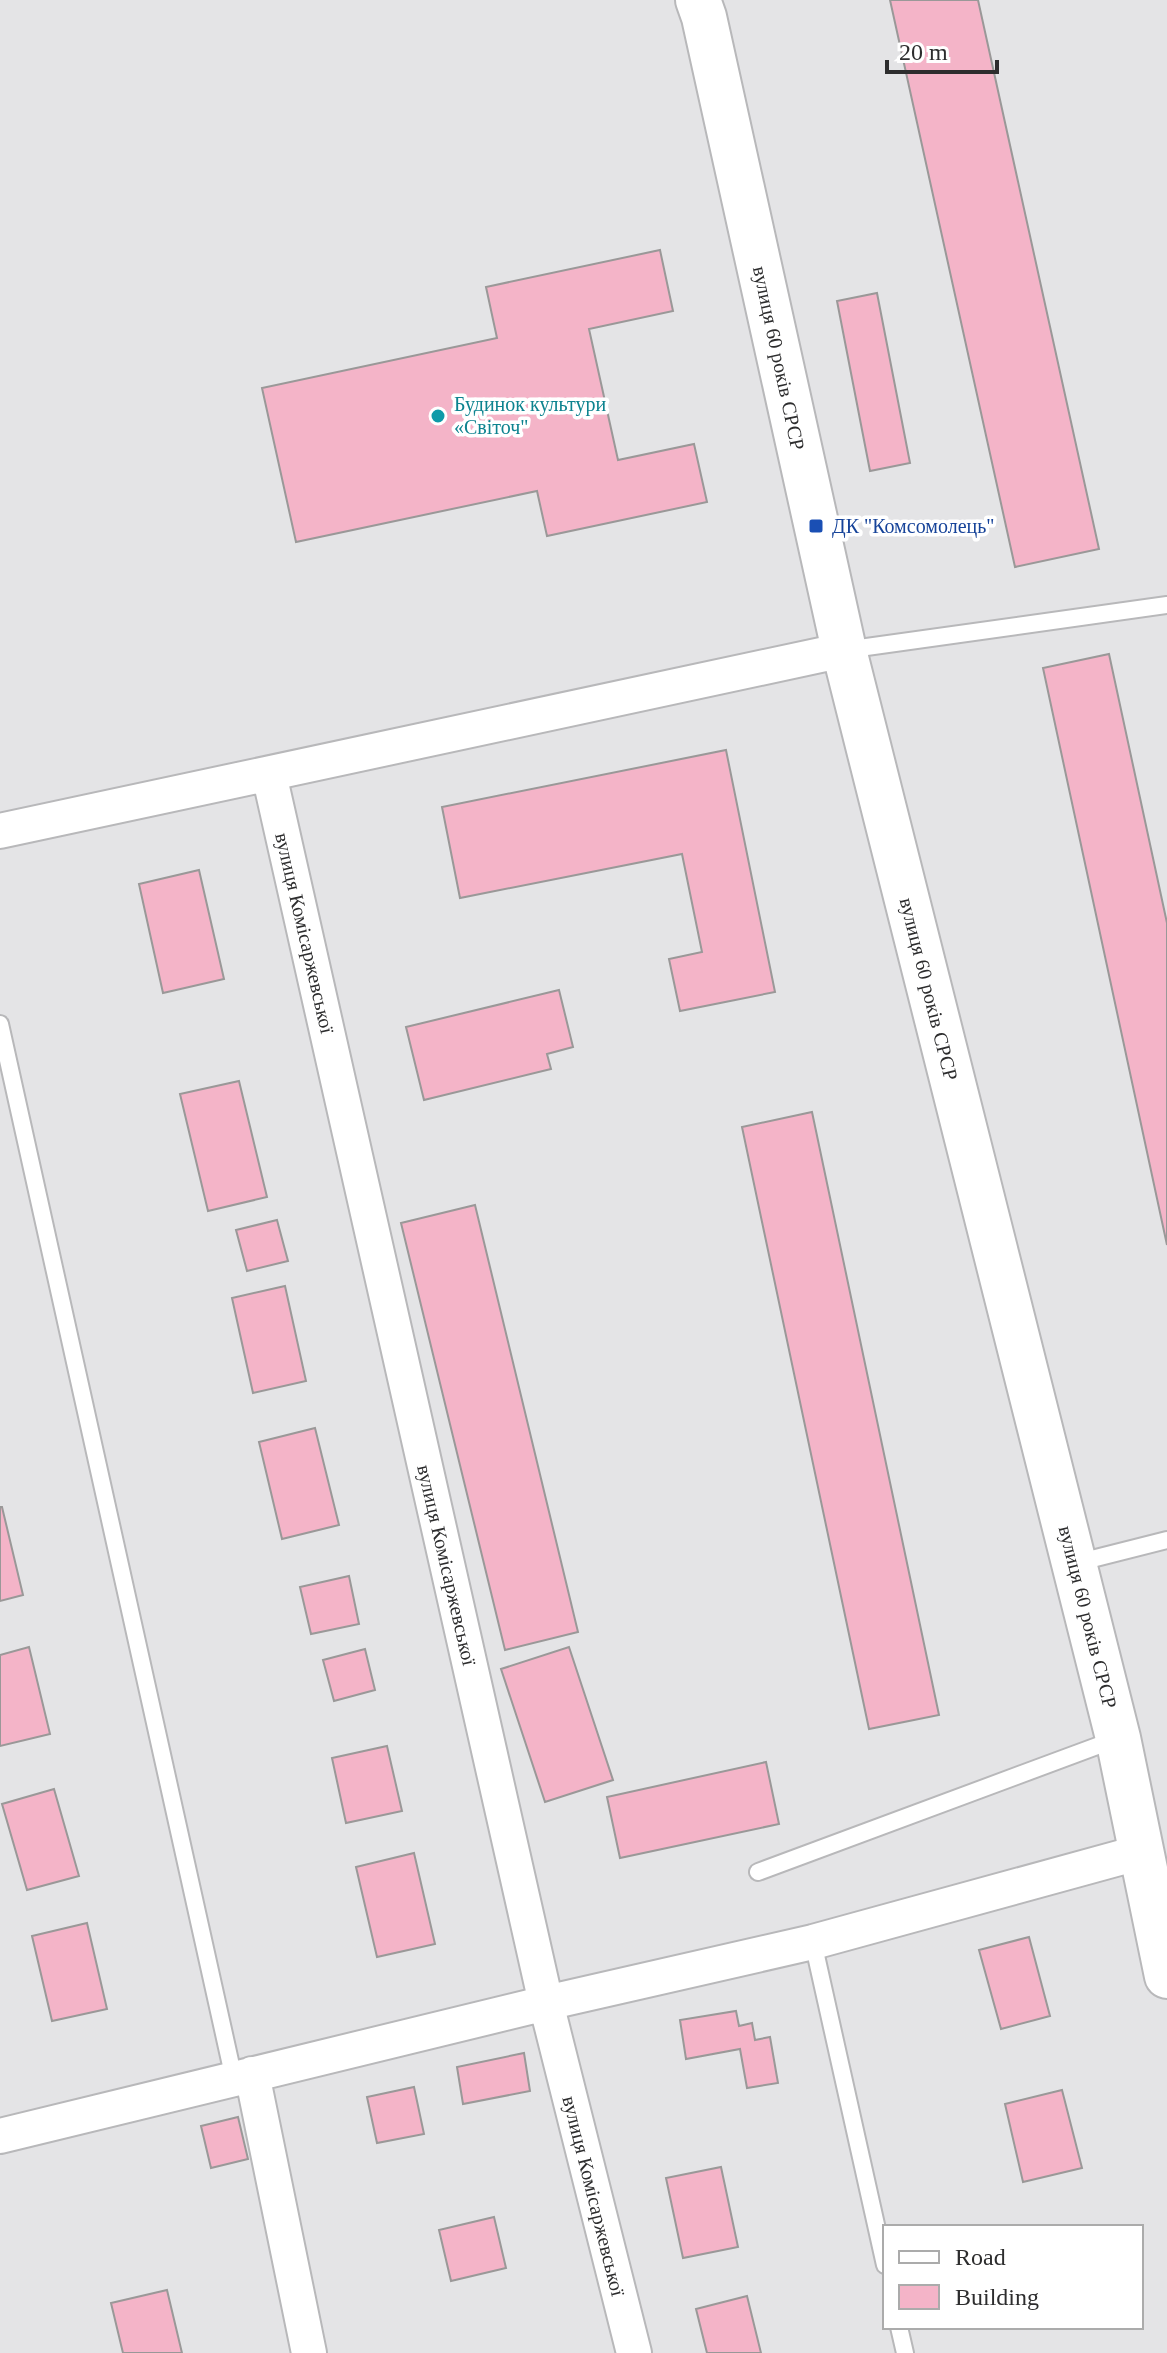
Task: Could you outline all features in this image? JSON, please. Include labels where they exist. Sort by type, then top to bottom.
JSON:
[{"type":"street","name":"вулиця 60 років СРСР","points":[[698,0],[844,650],[1151,1860],[1167,1976]]},
{"type":"street","points":[[0,831],[844,650]]},
{"type":"street","name":"вулиця Комісаржевської","points":[[269,774],[546,2003],[634,2353]]},
{"type":"street","points":[[0,2136],[1151,1860]]},
{"type":"street","points":[[243,2076],[309,2353]]},
{"type":"lane","points":[[844,650],[1167,605]]},
{"type":"lane","points":[[0,1024],[243,2076]]},
{"type":"lane","points":[[1074,1564],[1167,1540]]},
{"type":"lane","points":[[758,1872],[1118,1738]]},
{"type":"lane","points":[[813,1942],[883,2256]]},
{"type":"lane","points":[[899,2329],[905,2353]]},
{"type":"building","points":[[890,0],[978,0],[1099,549],[1015,567]]},
{"type":"building","name":"Будинок культури «Світоч\"","points":[[660,250],[673,311],[589,329],[618,460],[694,444],[707,502],[547,536],[537,491],[296,542],[262,388],[497,338],[486,287]]},
{"type":"building","points":[[877,293],[910,463],[870,471],[837,301]]},
{"type":"building","points":[[1109,654],[1167,923],[1167,1245],[1043,668]]},
{"type":"building","points":[[726,750],[775,992],[680,1011],[669,959],[702,952],[682,854],[460,898],[442,807]]},
{"type":"building","points":[[199,870],[224,979],[163,993],[139,884]]},
{"type":"building","points":[[559,990],[573,1047],[547,1054],[551,1069],[424,1100],[406,1027]]},
{"type":"building","points":[[239,1081],[267,1197],[208,1211],[180,1094]]},
{"type":"building","points":[[812,1112],[939,1715],[869,1729],[742,1127]]},
{"type":"building","points":[[475,1205],[578,1632],[505,1650],[401,1223]]},
{"type":"building","points":[[277,1220],[288,1261],[247,1271],[236,1230]]},
{"type":"building","points":[[285,1286],[306,1381],[253,1393],[232,1298]]},
{"type":"building","points":[[315,1428],[339,1525],[282,1539],[259,1442]]},
{"type":"building","points":[[0,1507],[23,1595],[0,1601]]},
{"type":"building","points":[[349,1576],[359,1624],[311,1634],[300,1587]]},
{"type":"building","points":[[29,1647],[50,1734],[0,1746],[0,1655]]},
{"type":"building","points":[[569,1647],[613,1780],[545,1802],[501,1669]]},
{"type":"building","points":[[365,1649],[375,1690],[334,1701],[323,1660]]},
{"type":"building","points":[[387,1746],[402,1811],[346,1823],[332,1758]]},
{"type":"building","points":[[766,1762],[779,1824],[620,1858],[607,1797]]},
{"type":"building","points":[[54,1789],[79,1876],[27,1890],[2,1804]]},
{"type":"building","points":[[414,1853],[435,1944],[377,1957],[356,1867]]},
{"type":"building","points":[[87,1923],[107,2009],[52,2021],[32,1936]]},
{"type":"building","points":[[1029,1937],[1050,2016],[1001,2029],[979,1950]]},
{"type":"building","points":[[736,2011],[739,2026],[752,2023],[755,2040],[770,2037],[778,2083],[747,2088],[740,2049],[686,2059],[680,2020]]},
{"type":"building","points":[[524,2053],[530,2091],[463,2104],[457,2067]]},
{"type":"building","points":[[414,2087],[424,2134],[377,2143],[367,2097]]},
{"type":"building","points":[[1062,2090],[1082,2168],[1023,2182],[1005,2104]]},
{"type":"building","points":[[238,2117],[248,2159],[211,2168],[201,2126]]},
{"type":"building","points":[[721,2167],[738,2247],[683,2258],[666,2178]]},
{"type":"building","points":[[494,2217],[506,2268],[451,2281],[439,2230]]},
{"type":"building","points":[[167,2290],[182,2353],[123,2353],[111,2303]]},
{"type":"building","points":[[747,2296],[761,2353],[707,2353],[696,2309]]},
{"type":"place","name":"Будинок культури «Світоч\"","points":[[438,416]]},
{"type":"place","name":"ДК \"Комсомолець\"","points":[[816,526]]}]
